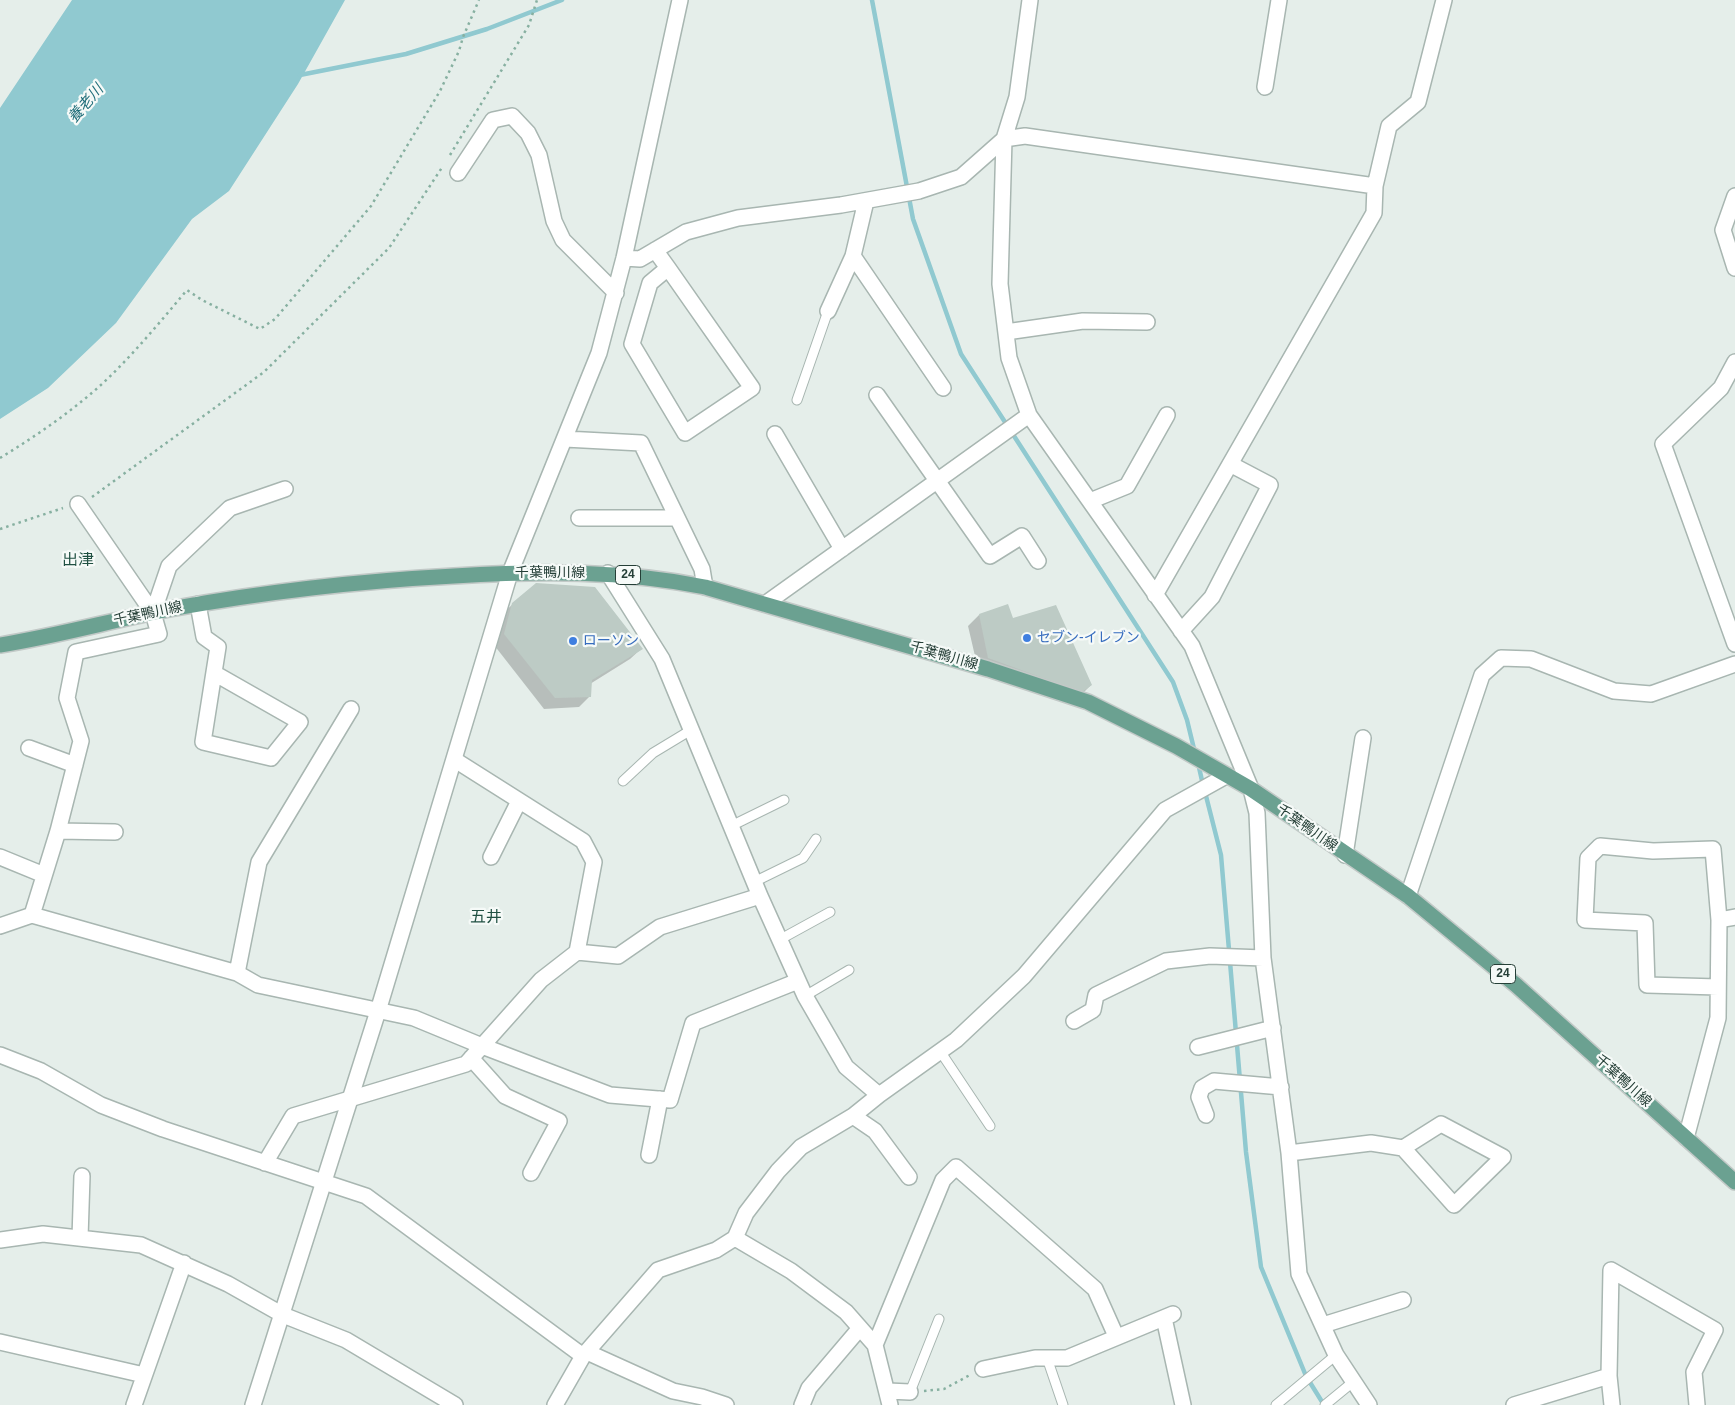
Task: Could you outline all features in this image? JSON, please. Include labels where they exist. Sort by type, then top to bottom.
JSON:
[{"type":"main road","name":"千葉鴨川線","points":[[0,645],[153,612],[264,593],[380,581],[510,573],[608,573],[659,578],[705,588],[988,668],[1088,702],[1176,746],[1251,789],[1408,896],[1516,985],[1735,1182]]},
{"type":"street","points":[[253,1405],[351,1099],[510,573],[599,353],[616,293],[680,0]]},
{"type":"street","points":[[1030,0],[1016,97],[1004,139],[1000,284],[1010,358],[1030,415],[1192,646],[1251,789],[1256,813],[1263,958],[1289,1153],[1299,1274],[1336,1355],[1369,1405]]},
{"type":"street","points":[[1265,87],[1279,0]]},
{"type":"street","points":[[1155,594],[1374,213],[1375,186],[1389,126],[1418,102],[1444,0]]},
{"type":"street","points":[[458,173],[493,120],[512,116],[528,133],[539,155],[554,220],[563,240],[616,293]]},
{"type":"street","points":[[624,258],[640,259],[686,232],[738,218],[866,201],[919,191],[961,176],[1004,139],[1025,136],[1375,186]]},
{"type":"street","points":[[1735,196],[1723,230],[1735,268]]},
{"type":"street","points":[[828,311],[853,256],[866,201]]},
{"type":"street","points":[[655,250],[668,268],[752,388],[685,433],[632,344],[650,283],[668,268]]},
{"type":"street","points":[[853,256],[942,388]]},
{"type":"street","points":[[1006,332],[1083,321],[1147,322]]},
{"type":"street","points":[[1735,362],[1720,388],[1663,444],[1735,644]]},
{"type":"street","points":[[877,395],[990,556],[1022,536],[1038,560]]},
{"type":"street","points":[[765,604],[1030,415]]},
{"type":"street","points":[[1090,501],[1127,486],[1167,415]]},
{"type":"street","points":[[776,434],[842,549]]},
{"type":"street","points":[[565,439],[641,443],[702,569],[705,588]]},
{"type":"street","points":[[1181,631],[1212,598],[1270,485],[1230,464]]},
{"type":"street","points":[[153,612],[169,566],[230,508],[285,489]]},
{"type":"street","points":[[32,915],[58,831],[81,740],[67,698],[76,652],[159,634],[153,612],[78,504]]},
{"type":"street","points":[[579,518],[677,518]]},
{"type":"street","points":[[608,573],[662,659],[754,882],[805,996],[846,1067],[879,1095]]},
{"type":"street","points":[[198,604],[204,637],[218,647],[203,742],[271,758],[300,722],[214,673]]},
{"type":"street","points":[[1408,896],[1482,675],[1501,658],[1531,659],[1614,691],[1651,694],[1735,664]]},
{"type":"street","points":[[237,973],[259,862],[351,709]]},
{"type":"street","points":[[1345,854],[1362,738]]},
{"type":"street","points":[[29,748],[75,765]]},
{"type":"street","points":[[265,1163],[292,1116],[466,1064],[541,980],[577,952],[594,862],[579,837],[454,760]]},
{"type":"street","points":[[554,1405],[585,1354],[658,1270],[716,1250],[735,1238],[746,1213],[778,1171],[801,1147],[853,1116],[956,1040],[1024,976],[1166,810],[1226,776]]},
{"type":"street","points":[[491,856],[519,801]]},
{"type":"street","points":[[58,831],[115,832]]},
{"type":"street","points":[[1686,1138],[1718,1018],[1719,920],[1713,849],[1653,851],[1600,846],[1588,858],[1585,920],[1645,923],[1648,985],[1718,987]]},
{"type":"street","points":[[0,857],[44,875]]},
{"type":"street","points":[[577,952],[618,956],[660,927],[760,896]]},
{"type":"street","points":[[0,926],[32,915],[237,973],[258,984],[414,1018],[610,1095],[670,1100],[693,1023],[798,981]]},
{"type":"street","points":[[1719,920],[1735,917]]},
{"type":"street","points":[[1074,1021],[1093,1010],[1096,995],[1166,961],[1210,956],[1263,958]]},
{"type":"street","points":[[1198,1047],[1273,1028]]},
{"type":"street","points":[[0,1055],[41,1071],[101,1105],[163,1129],[366,1196],[585,1354],[673,1391],[702,1397],[726,1405]]},
{"type":"street","points":[[471,1058],[505,1096],[559,1121],[531,1173]]},
{"type":"street","points":[[1206,1115],[1199,1097],[1202,1088],[1214,1081],[1281,1088]]},
{"type":"street","points":[[649,1155],[660,1099]]},
{"type":"street","points":[[853,1116],[875,1131],[909,1177]]},
{"type":"street","points":[[1289,1153],[1371,1143],[1403,1148],[1454,1206],[1503,1157],[1441,1124],[1403,1148]]},
{"type":"street","points":[[875,1345],[943,1180],[956,1167],[1095,1289],[1116,1336]]},
{"type":"street","points":[[80,1238],[82,1176]]},
{"type":"street","points":[[0,1240],[43,1234],[141,1246],[184,1263],[228,1284],[282,1315],[346,1340],[455,1405]]},
{"type":"street","points":[[735,1238],[791,1272],[846,1312],[875,1345],[889,1398],[910,1392]]},
{"type":"street","points":[[134,1405],[184,1263]]},
{"type":"street","points":[[1612,1405],[1609,1376],[1611,1270],[1715,1330],[1694,1372],[1697,1405]]},
{"type":"street","points":[[1323,1325],[1403,1300]]},
{"type":"street","points":[[983,1369],[1034,1358],[1067,1358],[1168,1316],[1183,1405]]},
{"type":"street","points":[[802,1405],[809,1388],[860,1328]]},
{"type":"street","points":[[0,1342],[144,1375]]},
{"type":"street","points":[[1514,1405],[1609,1376]]},
{"type":"lane","points":[[797,400],[828,311]]},
{"type":"lane","points":[[623,781],[653,753],[691,730]]},
{"type":"lane","points":[[731,826],[784,800]]},
{"type":"lane","points":[[754,882],[803,858],[816,839]]},
{"type":"lane","points":[[779,940],[830,912]]},
{"type":"lane","points":[[805,996],[849,970]]},
{"type":"lane","points":[[940,1051],[990,1126]]},
{"type":"lane","points":[[910,1392],[939,1319]]},
{"type":"lane","points":[[1276,1405],[1336,1355]]},
{"type":"lane","points":[[1047,1358],[1063,1405]]},
{"type":"lane","points":[[1325,1405],[1353,1382]]},
{"type":"path","points":[[0,458],[71,410],[102,384],[146,338],[187,290],[202,300],[260,329],[275,319],[371,206],[440,91],[459,51],[479,0]]},
{"type":"path","points":[[0,528],[86,500],[264,372],[389,248],[441,170],[529,25],[537,0]]},
{"type":"path","points":[[910,1392],[944,1389],[983,1369]]},
{"type":"water","name":"養老川","points":[[72,0],[345,0],[298,84],[229,191],[192,219],[116,323],[48,388],[0,419],[0,108]]},
{"type":"building","name":"ローソン","points":[[536,583],[595,587],[643,649],[592,680],[591,697],[555,698],[504,634],[512,603]]},
{"type":"building","name":"セブン-イレブン","points":[[1008,604],[1013,618],[1056,605],[1092,685],[1082,692],[988,658],[979,614]]},
{"type":"waterway","points":[[300,75],[406,54],[487,29],[562,0]]},
{"type":"waterway","points":[[872,0],[913,219],[961,354],[1173,682],[1187,720],[1195,753]]},
{"type":"waterway","points":[[1198,763],[1203,785]]},
{"type":"waterway","points":[[1205,792],[1221,855],[1246,1152],[1261,1267],[1306,1376],[1324,1405]]},
{"type":"place","name":"セブン-イレブン","points":[[1027,638]]},
{"type":"place","name":"ローソン","points":[[573,641]]},
{"type":"district","name":"出津","points":[[78,561]]},
{"type":"district","name":"五井","points":[[486,918]]}]
